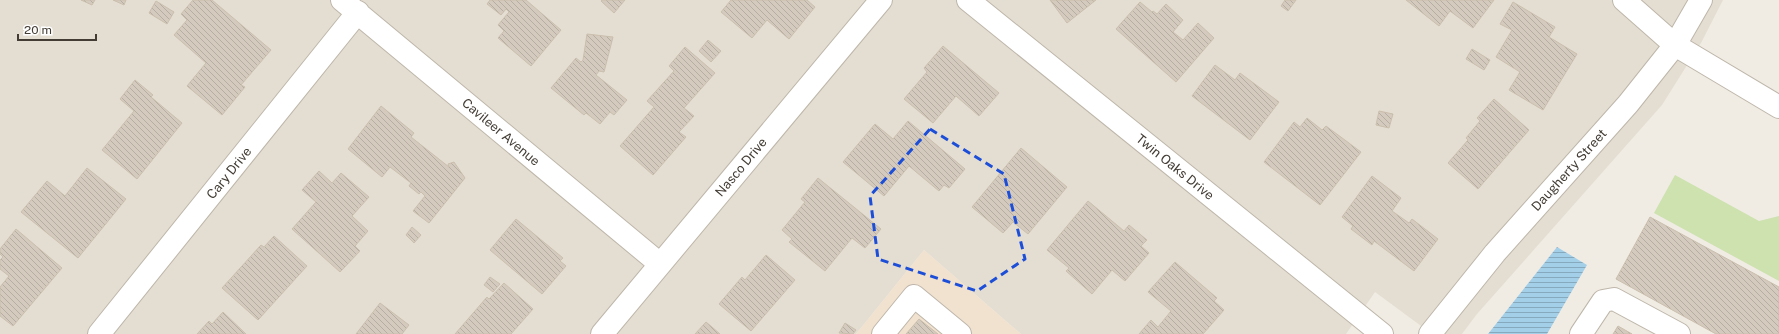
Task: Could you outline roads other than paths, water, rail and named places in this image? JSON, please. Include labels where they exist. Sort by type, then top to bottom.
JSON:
[{"type":"street","name":"Nasco Drive","points":[[602,334],[881,0]]},
{"type":"street","name":"Twin Oaks Drive","points":[[968,0],[1382,334]]},
{"type":"street","points":[[1624,0],[1674,45],[1779,107]]},
{"type":"street","name":"Daugherty Street","points":[[1430,334],[1495,253],[1628,104],[1674,45],[1700,0]]},
{"type":"street","name":"Cavileer Avenue","points":[[350,6],[660,264]]},
{"type":"street","name":"Cary Drive","points":[[99,334],[350,6]]},
{"type":"street","points":[[883,334],[914,296],[960,334]]},
{"type":"street","points":[[1581,334],[1603,301],[1614,299],[1679,334]]},
{"type":"water","points":[[1557,247],[1587,265],[1547,334],[1488,334]]}]
